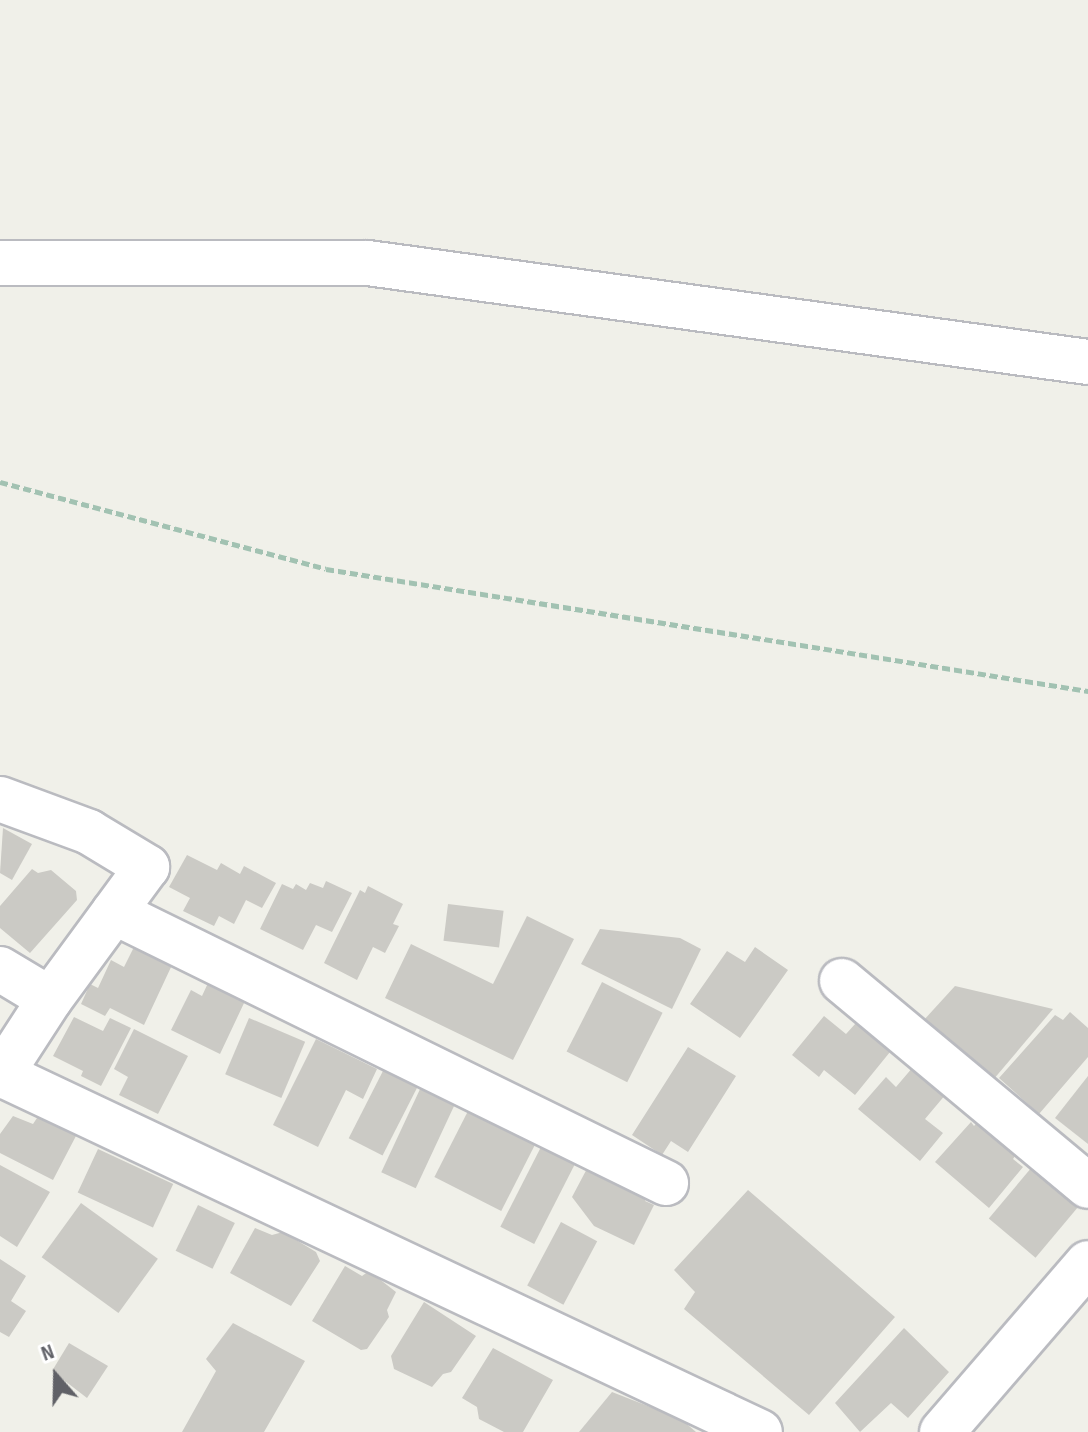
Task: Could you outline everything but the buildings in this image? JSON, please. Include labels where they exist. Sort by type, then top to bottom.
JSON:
[{"type":"street","points":[[0,263],[368,263],[1088,362]]},
{"type":"street","points":[[0,799],[89,832],[147,867],[50,999],[1,1075],[760,1432]]},
{"type":"street","points":[[114,912],[666,1183]]},
{"type":"street","points":[[0,969],[50,999]]},
{"type":"street","points":[[842,981],[1088,1186]]},
{"type":"street","points":[[942,1432],[1088,1263]]},
{"type":"path","points":[[0,482],[326,569],[1088,691]]}]
